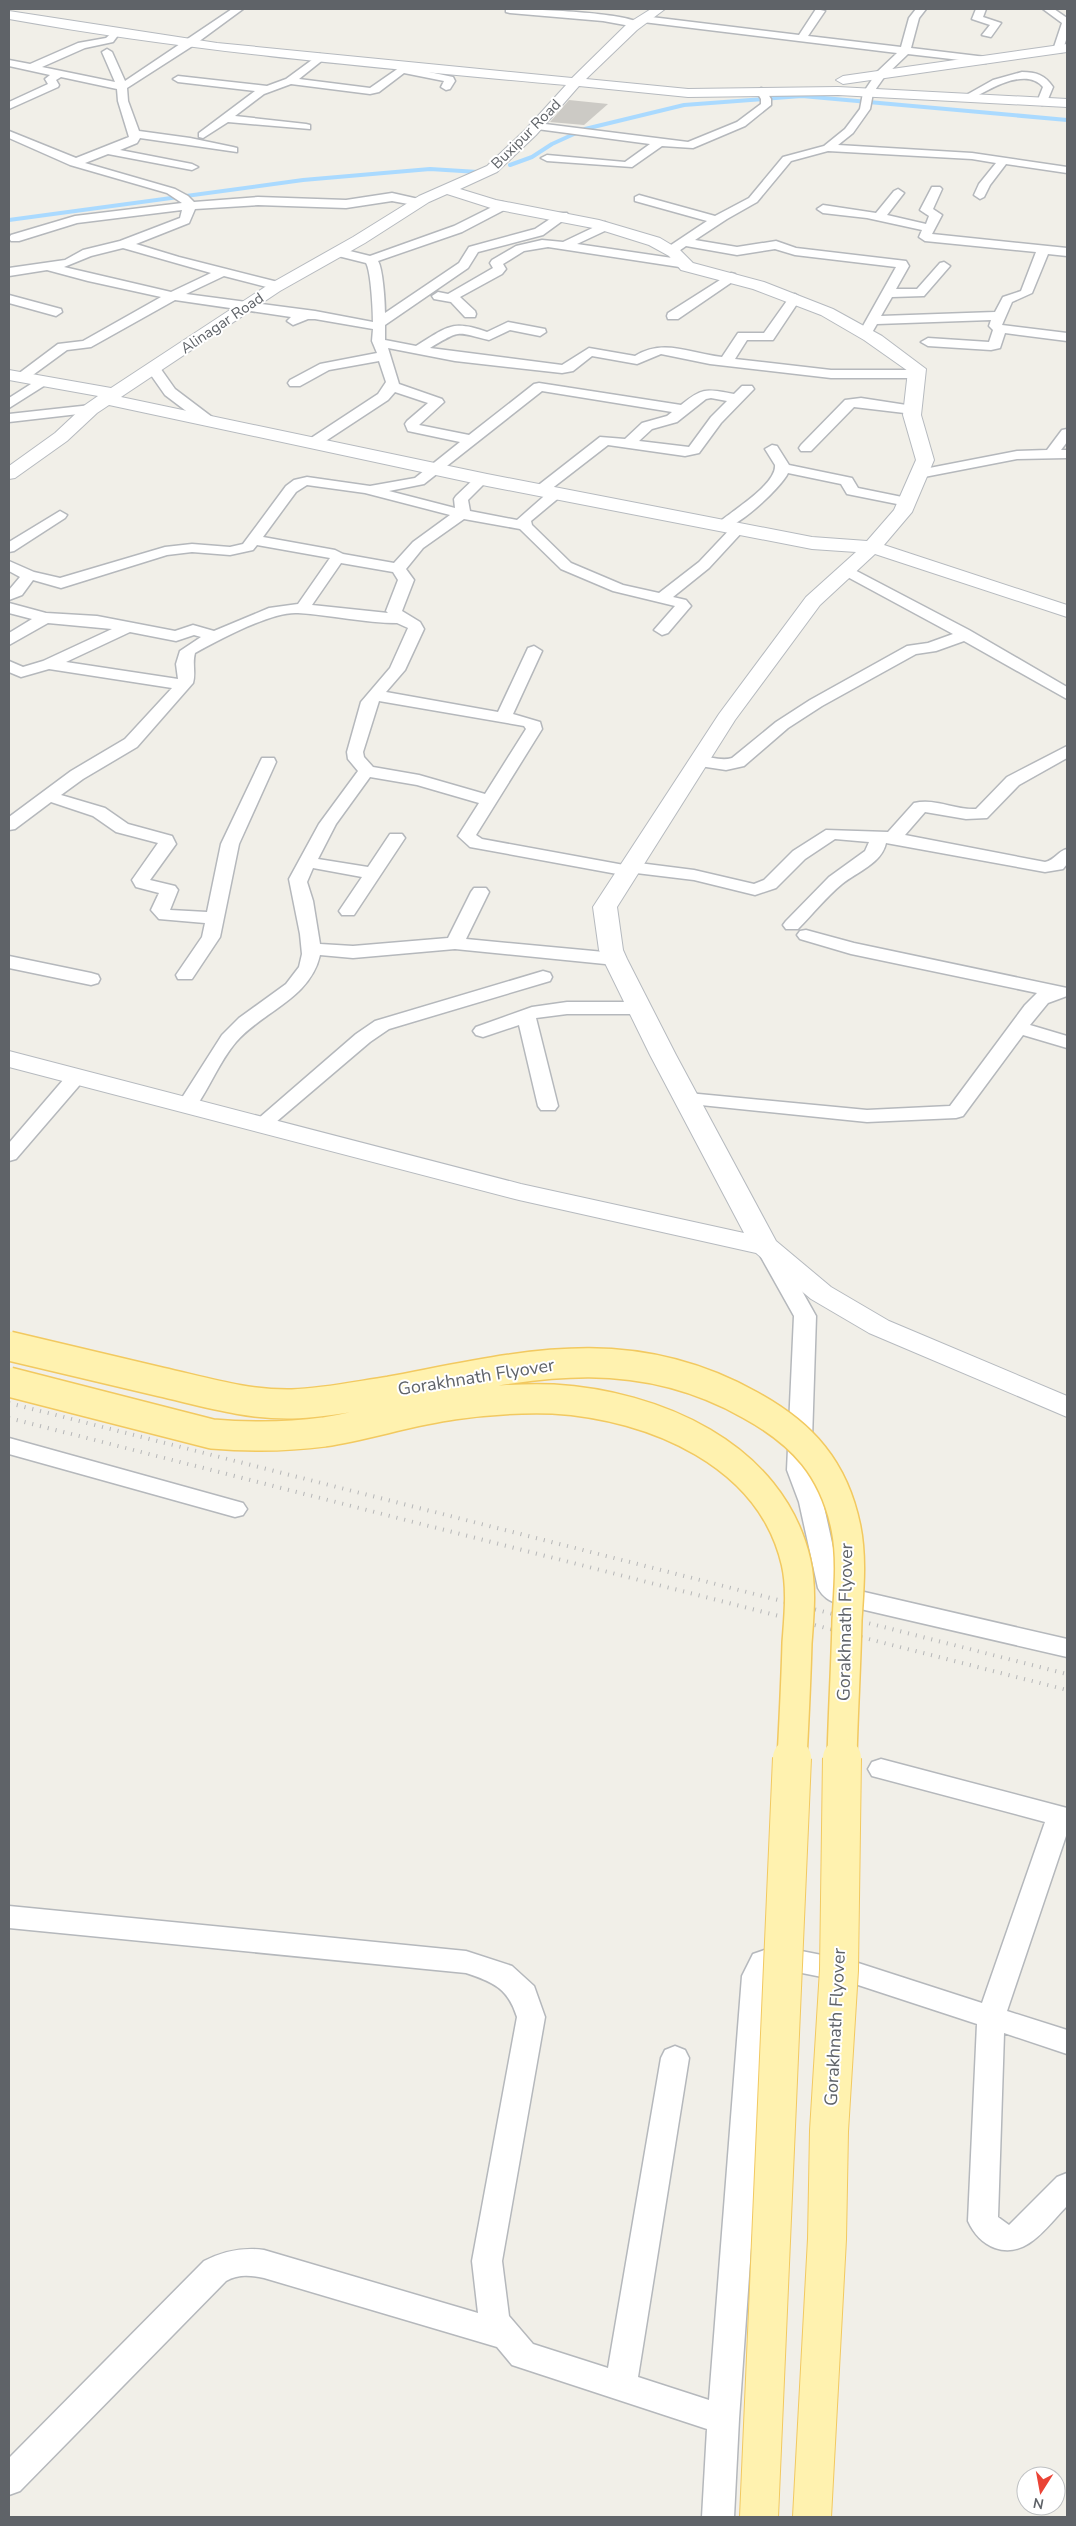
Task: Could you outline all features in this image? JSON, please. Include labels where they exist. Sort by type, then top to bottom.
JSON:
[{"type":"main road","name":"Gorakhnath Flyover","points":[[9,1346],[218,1396],[275,1404],[305,1404],[366,1395],[550,1363],[630,1366],[675,1373],[712,1384],[772,1418],[794,1433],[817,1458],[840,1497],[847,1528],[850,1557],[842,1755],[839,1970],[829,2131],[827,2239],[812,2517]]},
{"type":"main road","name":"Gorakhnath Flyover","points":[[9,1382],[212,1434],[246,1437],[308,1434],[453,1405],[507,1398],[560,1398],[602,1404],[646,1415],[718,1450],[763,1490],[778,1510],[797,1557],[800,1595],[759,2517]]},
{"type":"street","points":[[9,63],[122,87],[238,9]]},
{"type":"street","name":"Buxipur Road","points":[[446,189],[492,169],[537,126],[576,82],[639,22],[658,9]]},
{"type":"street","points":[[828,148],[849,131],[865,109],[868,93],[881,74],[905,51],[914,18],[921,9]]},
{"type":"street","points":[[980,9],[977,19],[996,22],[987,35]]},
{"type":"street","points":[[765,91],[1029,54],[1063,53],[1067,22],[1048,9]]},
{"type":"street","points":[[510,10],[605,13],[639,22],[986,60]]},
{"type":"street","points":[[801,39],[820,11]]},
{"type":"street","points":[[9,15],[114,34],[404,68],[688,93],[765,91],[868,93],[1067,103]]},
{"type":"street","points":[[33,67],[82,45],[109,40],[114,34]]},
{"type":"street","points":[[75,162],[133,141],[135,137],[123,101],[122,87],[107,52]]},
{"type":"street","points":[[203,134],[260,92],[290,81],[320,57]]},
{"type":"street","points":[[290,81],[370,91],[404,68]]},
{"type":"street","points":[[404,68],[448,79],[450,81],[446,87]]},
{"type":"street","points":[[9,106],[54,85],[50,79],[61,73]]},
{"type":"street","points":[[966,98],[1009,77],[1030,76],[1041,78],[1046,82],[1048,87],[1042,102]]},
{"type":"street","points":[[178,79],[268,89]]},
{"type":"street","points":[[537,126],[689,146],[741,124],[766,105],[765,91]]},
{"type":"street","points":[[226,118],[306,127]]},
{"type":"street","points":[[9,134],[75,162],[78,166],[153,185],[184,200]]},
{"type":"street","points":[[134,134],[190,141],[233,150]]},
{"type":"street","points":[[547,158],[625,166],[632,164],[658,143]]},
{"type":"street","points":[[677,246],[718,220],[748,204],[758,196],[787,159],[828,148],[958,154],[1067,170]]},
{"type":"street","points":[[108,150],[192,167]]},
{"type":"street","points":[[980,195],[985,184],[1004,160]]},
{"type":"street","points":[[446,189],[502,206],[562,216],[605,226],[662,244],[737,251],[776,244],[803,252],[902,264],[903,266],[868,327]]},
{"type":"street","name":"Alinagar Road","points":[[9,474],[61,436],[110,396],[244,308],[420,202],[446,189]]},
{"type":"street","points":[[936,190],[926,210],[936,215],[925,237],[934,240],[1067,252]]},
{"type":"street","points":[[879,217],[898,192]]},
{"type":"street","points":[[15,238],[75,220],[184,200],[346,204],[392,197],[420,202]]},
{"type":"street","points":[[639,199],[718,220]]},
{"type":"street","points":[[9,272],[68,263],[87,253],[124,244],[181,223],[188,216],[184,200]]},
{"type":"street","points":[[338,252],[371,260],[397,249],[458,229],[502,206]]},
{"type":"street","points":[[823,209],[879,217],[929,228]]},
{"type":"street","points":[[51,267],[72,274],[172,296],[244,308],[380,325],[464,265],[473,250],[510,238],[539,232],[562,216]]},
{"type":"street","points":[[563,246],[605,226]]},
{"type":"street","points":[[124,244],[162,257],[278,286]]},
{"type":"street","points":[[450,298],[498,271],[500,269],[496,263],[502,258],[535,244],[563,246],[686,264]]},
{"type":"street","points":[[677,246],[687,267],[730,277],[795,298],[868,327],[917,369],[912,410],[925,460],[903,512],[872,547],[814,601],[726,718],[605,907],[611,950],[765,1246],[806,1316],[799,1470],[811,1502],[830,1588],[839,1595],[1067,1648]]},
{"type":"street","points":[[928,342],[995,345],[1000,322],[1010,297],[1026,293],[1044,250]]},
{"type":"street","points":[[313,443],[382,397],[392,386],[393,382],[382,349],[379,296],[375,284],[376,268],[371,260]]},
{"type":"street","points":[[888,293],[920,293],[944,266]]},
{"type":"street","points":[[15,376],[63,347],[86,344],[172,296],[223,272]]},
{"type":"street","points":[[672,316],[730,277]]},
{"type":"street","points":[[423,293],[450,298],[470,314]]},
{"type":"street","points":[[726,362],[743,336],[768,337],[795,298]]},
{"type":"street","points":[[9,299],[56,312]]},
{"type":"street","points":[[9,310],[24,304]]},
{"type":"street","points":[[286,324],[306,315]]},
{"type":"street","points":[[868,327],[1000,322],[1067,337]]},
{"type":"street","points":[[419,350],[449,331],[457,329],[475,330],[480,334],[489,336],[508,326],[540,332]]},
{"type":"street","points":[[295,383],[324,367],[382,349],[419,350],[455,357],[562,369],[568,368],[589,352],[637,360],[652,351],[661,350],[726,362],[842,375],[917,374]]},
{"type":"street","points":[[153,368],[170,392],[208,420]]},
{"type":"street","points":[[15,376],[482,479],[812,543],[872,547],[1067,611]]},
{"type":"street","points":[[9,404],[42,381]]},
{"type":"street","points":[[392,386],[437,402],[412,424],[413,428],[471,440]]},
{"type":"street","points":[[9,565],[29,575],[50,582],[70,582],[165,551],[192,548],[230,551],[248,548],[290,489],[299,483],[314,481],[378,490],[419,482],[539,387],[684,410]]},
{"type":"street","points":[[525,526],[524,520],[548,492],[601,441],[691,452],[716,420],[747,388]]},
{"type":"street","points":[[629,443],[647,426],[672,419],[706,393],[737,399]]},
{"type":"street","points":[[806,448],[850,403],[861,402],[912,410]]},
{"type":"street","points":[[9,418],[91,410]]},
{"type":"street","points":[[1052,453],[1067,433]]},
{"type":"street","points":[[772,449],[783,468],[847,481],[852,490],[907,502]]},
{"type":"street","points":[[919,474],[1017,455],[1067,454]]},
{"type":"street","points":[[662,598],[709,560],[730,527],[764,495],[783,468]]},
{"type":"street","points":[[398,569],[401,563],[428,538],[461,514],[463,510],[461,499],[482,479]]},
{"type":"street","points":[[366,489],[461,514],[525,526],[566,566],[618,588],[662,598],[683,606],[662,630]]},
{"type":"street","points":[[9,548],[60,516]]},
{"type":"street","points":[[254,540],[335,554],[337,558],[374,562],[398,569],[406,580],[394,611],[400,618]]},
{"type":"street","points":[[812,543],[847,571],[963,632],[964,635],[1067,694]]},
{"type":"street","points":[[302,609],[337,558]]},
{"type":"street","points":[[9,595],[17,592],[29,575]]},
{"type":"street","points":[[9,608],[45,618],[97,621],[176,636],[193,630],[215,636]]},
{"type":"street","points":[[9,825],[78,775],[131,744],[183,685],[187,677],[184,664],[188,651],[215,636],[285,608],[400,618],[409,621],[416,629],[397,670],[366,708],[355,752],[356,760],[365,767],[366,771]]},
{"type":"street","points":[[9,640],[45,618]]},
{"type":"street","points":[[10,668],[26,671],[49,664],[128,627]]},
{"type":"street","points":[[699,761],[726,765],[738,762],[782,725],[816,703],[913,649],[930,648],[964,635]]},
{"type":"street","points":[[502,719],[534,651]]},
{"type":"street","points":[[49,664],[183,685]]},
{"type":"street","points":[[375,695],[502,719],[530,722],[534,725],[534,729],[467,836],[470,840],[630,869],[694,875],[755,890],[770,884],[799,855],[832,834],[886,837],[1045,867],[1057,865],[1067,854]]},
{"type":"street","points":[[1061,992],[851,948],[799,930],[835,881],[871,855],[886,837],[917,809],[923,806],[981,814],[1013,781],[1067,751]]},
{"type":"street","points":[[185,975],[211,937],[213,918],[230,844],[268,762]]},
{"type":"street","points":[[366,771],[419,780],[490,801]]},
{"type":"street","points":[[188,1104],[224,1043],[238,1029],[295,985],[307,970],[310,949],[304,899],[298,886],[298,879],[328,824],[366,771]]},
{"type":"street","points":[[48,796],[99,812],[122,828],[166,840],[168,844],[141,880],[142,883],[169,890],[160,910],[165,915],[213,918]]},
{"type":"street","points":[[348,911],[396,838]]},
{"type":"street","points":[[307,862],[372,873]]},
{"type":"street","points":[[455,943],[480,892]]},
{"type":"street","points":[[310,949],[354,952],[390,947],[455,943],[615,959]]},
{"type":"street","points":[[9,962],[91,979]]},
{"type":"street","points":[[262,1124],[363,1038],[382,1025],[543,977]]},
{"type":"street","points":[[688,1099],[867,1116],[956,1112],[1038,1000],[1047,994],[1061,992]]},
{"type":"street","points":[[483,1031],[526,1015],[567,1008],[640,1008]]},
{"type":"street","points":[[526,1015],[548,1106]]},
{"type":"street","points":[[1019,1028],[1067,1042]]},
{"type":"street","points":[[9,1059],[188,1104],[518,1192],[765,1246],[821,1293],[879,1327],[1067,1407]]},
{"type":"street","points":[[9,1155],[77,1076]]},
{"type":"street","points":[[9,1446],[235,1509]]},
{"type":"street","points":[[882,1769],[1064,1817],[991,2017],[983,2221],[997,2236],[1009,2239],[1017,2237],[1067,2186]]},
{"type":"street","points":[[9,1917],[466,1962],[502,1974],[524,1994],[531,2017],[487,2261],[494,2321],[523,2356],[723,2419]]},
{"type":"street","points":[[718,2517],[723,2419],[756,1976],[763,1962],[776,1957],[852,1972],[1067,2042]]},
{"type":"street","points":[[621,2386],[675,2058]]},
{"type":"street","points":[[12,2471],[216,2271],[231,2262],[246,2260],[264,2264],[506,2336]]},
{"type":"building","points":[[569,100],[608,104],[584,125],[550,122]]},
{"type":"waterway","points":[[510,165],[532,157],[552,144],[585,129],[684,105],[802,96],[1067,120]]},
{"type":"waterway","points":[[9,220],[303,180],[430,169],[478,172]]},
{"type":"railway","points":[[9,1403],[1067,1674]]},
{"type":"railway","points":[[9,1418],[1067,1690]]}]
